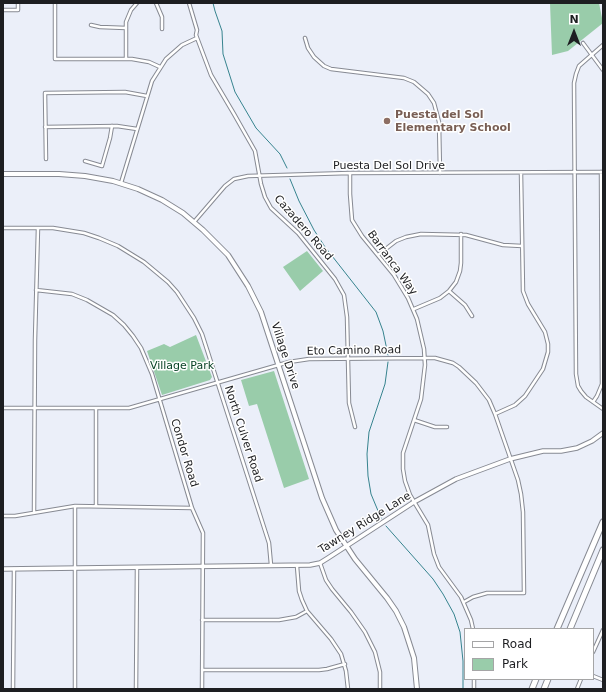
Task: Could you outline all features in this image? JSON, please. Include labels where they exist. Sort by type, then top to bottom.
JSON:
[{"type":"highway","points":[[557,628],[603,522]]},
{"type":"highway","points":[[570,628],[603,550]]},
{"type":"main road","name":"Village Drive","points":[[3,174],[73,174],[100,178],[121,184],[162,200],[194,222],[228,255],[248,286],[261,312],[322,498],[336,530],[345,546],[387,598],[404,627],[414,658],[417,689]]},
{"type":"street","points":[[3,10],[18,10],[18,3]]},
{"type":"street","points":[[55,3],[55,59],[141,60],[160,67]]},
{"type":"street","points":[[126,59],[126,28],[128,15],[137,3]]},
{"type":"street","points":[[156,3],[162,17],[162,29]]},
{"type":"street","name":"Cazadero Road","points":[[189,3],[197,30],[196,35],[211,75],[252,145],[256,156],[263,191],[271,208],[298,233],[335,279],[341,289],[347,310],[349,403],[355,428]]},
{"type":"street","points":[[91,25],[100,28],[126,28]]},
{"type":"street","points":[[121,184],[152,81],[160,67],[174,50],[197,38]]},
{"type":"street","points":[[305,38],[308,48],[314,57],[324,66],[331,69],[404,78],[414,82],[428,94],[434,103],[439,122],[440,173]]},
{"type":"street","points":[[583,43],[603,70]]},
{"type":"street","points":[[603,45],[580,66],[574,78],[576,374],[578,386],[581,392],[603,409]]},
{"type":"street","points":[[46,159],[45,93],[125,92],[147,96]]},
{"type":"street","points":[[45,127],[112,126],[137,129]]},
{"type":"street","points":[[85,160],[102,166],[112,126]]},
{"type":"street","points":[[593,402],[602,384],[602,172]]},
{"type":"street","name":"Puesta Del Sol Drive","points":[[194,222],[229,182],[241,177],[350,173],[602,172]]},
{"type":"street","name":"Barranca Way","points":[[350,173],[352,220],[362,236],[398,282],[414,309],[421,333],[425,358],[422,391],[420,404],[405,444],[402,462],[405,481],[414,502],[428,525],[434,554],[439,567],[464,602],[473,628]]},
{"type":"street","points":[[495,414],[506,410],[520,400],[538,377],[547,359],[548,344],[545,332],[528,304],[523,291],[521,173]]},
{"type":"street","name":"North Culver Road","points":[[3,228],[70,230],[100,238],[134,255],[154,270],[177,292],[194,318],[202,334],[269,543],[271,566]]},
{"type":"street","points":[[34,513],[38,228]]},
{"type":"street","points":[[378,255],[396,242],[406,237],[421,234],[461,234],[503,246],[522,246]]},
{"type":"street","points":[[414,309],[440,298],[449,291],[456,282],[460,271],[461,234]]},
{"type":"street","name":"Condor Road","points":[[36,290],[72,294],[99,306],[112,315],[124,325],[141,348],[152,374],[192,508],[203,533],[202,689]]},
{"type":"street","points":[[449,291],[465,305],[472,316]]},
{"type":"street","name":"Eto Camino Road","points":[[3,408],[129,408],[279,365],[309,359],[425,358],[445,360],[459,366],[483,392],[495,414],[522,494],[524,593],[487,593],[473,597],[464,602]]},
{"type":"street","points":[[96,409],[96,506]]},
{"type":"street","points":[[414,420],[435,427],[447,427]]},
{"type":"street","name":"Tawney Ridge Lane","points":[[3,569],[297,566],[320,563],[414,502],[456,478],[510,459],[543,451],[561,451],[577,448],[592,441],[603,433]]},
{"type":"street","points":[[3,516],[34,513],[75,506],[192,508]]},
{"type":"street","points":[[75,506],[75,689]]},
{"type":"street","points":[[320,563],[324,576],[332,589],[365,632],[380,672],[380,689]]},
{"type":"street","points":[[297,566],[299,591],[307,611],[331,639],[341,654],[345,664],[348,689]]},
{"type":"street","points":[[136,568],[136,689]]},
{"type":"street","points":[[13,689],[14,569]]},
{"type":"street","points":[[202,620],[279,620],[296,616],[307,611]]},
{"type":"street","points":[[594,650],[603,630]]},
{"type":"street","points":[[202,670],[319,670],[345,664]]},
{"type":"green space","points":[[550,3],[599,3],[603,23],[568,51],[552,55]]},
{"type":"green space","points":[[307,251],[323,271],[300,291],[283,267]]},
{"type":"green space","name":"Village Park","points":[[196,335],[212,377],[210,380],[162,395],[147,351],[164,344],[170,347]]},
{"type":"green space","points":[[274,371],[309,479],[284,488],[257,404],[249,406],[241,380]]},
{"type":"waterway","points":[[213,3],[222,31],[223,54],[235,92],[256,128],[280,154],[287,168]]},
{"type":"waterway","points":[[290,179],[299,201],[314,230],[325,247],[376,312],[383,331],[388,355]]},
{"type":"waterway","points":[[381,518],[371,494],[367,454],[369,432],[385,384],[388,362]]},
{"type":"waterway","points":[[386,526],[433,579],[454,614],[460,632],[463,661],[463,689]]},
{"type":"place","name":"Puesta del Sol Elementary School","points":[[387,121]]}]
